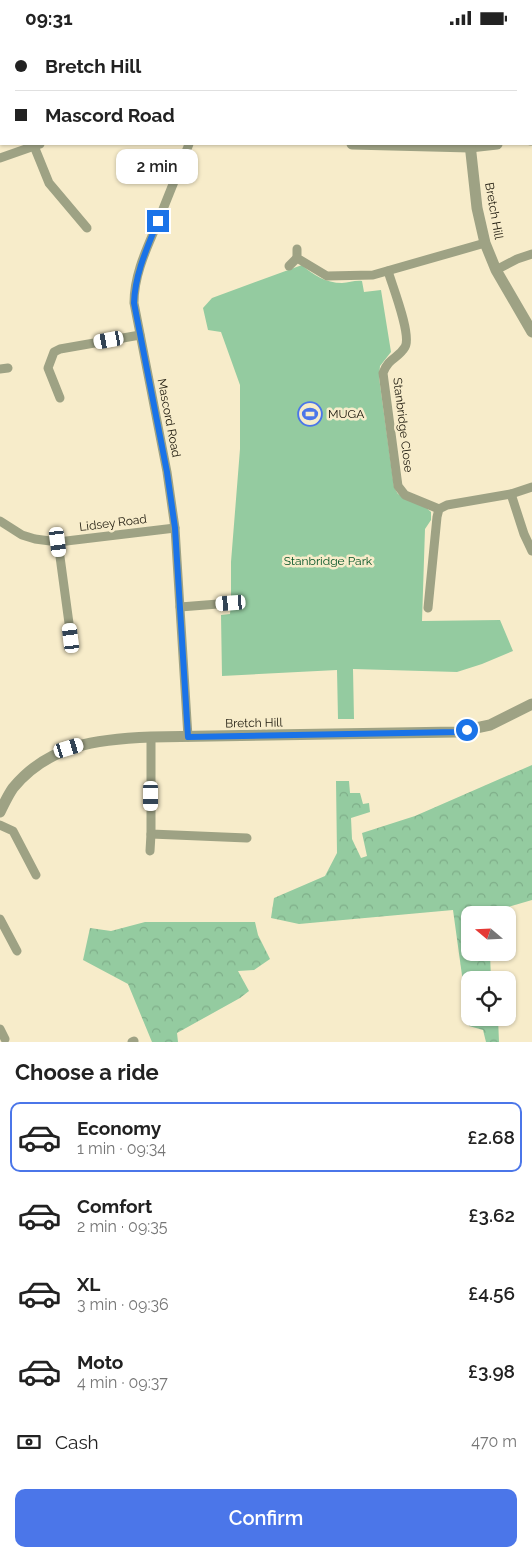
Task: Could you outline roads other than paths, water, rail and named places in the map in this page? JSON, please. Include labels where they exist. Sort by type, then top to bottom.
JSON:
[{"type":"street","points":[[0,158],[37,145],[49,183],[87,228]]},
{"type":"street","name":"Mascord Road","points":[[188,737],[175,528],[167,472],[134,303],[134,290],[137,277],[189,145]]},
{"type":"street","name":"Bretch Hill","points":[[470,145],[477,208],[485,243],[496,270],[532,332]]},
{"type":"street","points":[[289,266],[297,253],[327,276],[372,275],[485,243]]},
{"type":"street","points":[[496,270],[517,259],[532,254]]},
{"type":"street","name":"Stanbridge Close","points":[[388,271],[408,333],[405,347],[389,361],[384,373],[398,486],[405,495],[439,509]]},
{"type":"street","points":[[60,399],[48,369],[54,352],[60,349],[140,335]]},
{"type":"street","points":[[428,608],[439,509],[447,505],[511,494],[532,487]]},
{"type":"street","points":[[511,494],[524,534],[532,551]]},
{"type":"street","name":"Lidsey Road","points":[[0,521],[22,535],[58,542],[175,528]]},
{"type":"street","points":[[58,542],[71,638]]},
{"type":"street","points":[[180,607],[231,603]]},
{"type":"street","name":"Bretch Hill","points":[[0,812],[13,789],[26,775],[44,761],[69,748],[109,739],[457,732],[490,725],[532,704]]},
{"type":"street","points":[[150,851],[151,737]]},
{"type":"street","points":[[0,825],[13,831],[36,875]]},
{"type":"street","points":[[151,834],[247,837]]},
{"type":"street","points":[[0,919],[17,951]]},
{"type":"street","points":[[0,1029],[5,1039]]},
{"type":"place","name":"MUGA","points":[[310,414]]},
{"type":"park label","name":"Stanbridge Park","points":[[328,561]]}]
